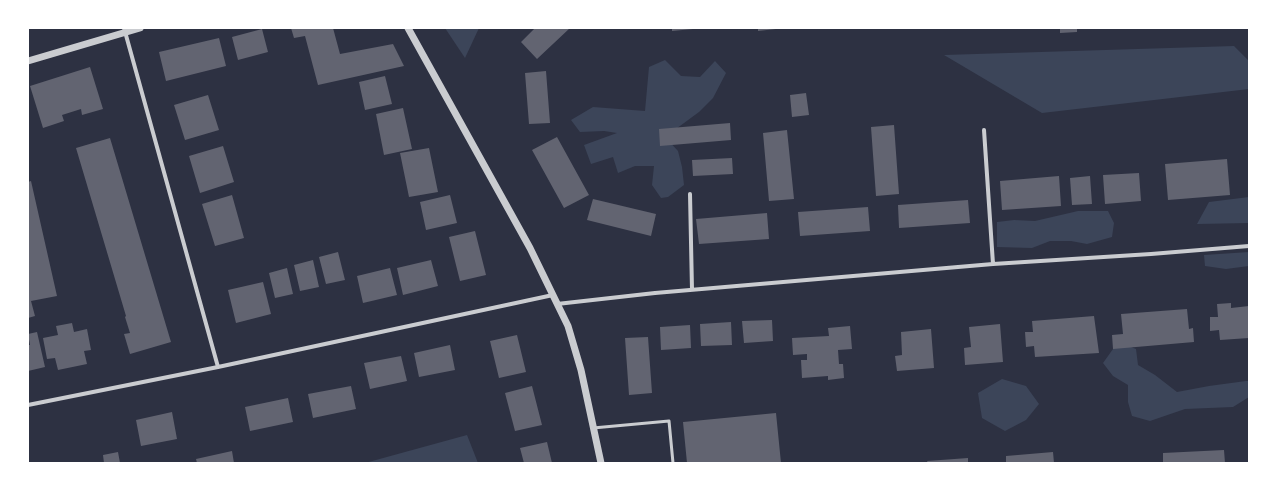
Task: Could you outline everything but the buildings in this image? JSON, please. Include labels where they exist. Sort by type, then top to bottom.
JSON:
[{"type":"street","points":[[28,61],[125,30],[140,28]]},
{"type":"street","points":[[408,28],[530,248],[568,326],[581,370],[601,463]]},
{"type":"street","points":[[125,30],[218,367]]},
{"type":"street","points":[[984,130],[993,264]]},
{"type":"street","points":[[690,194],[692,290]]},
{"type":"street","points":[[557,304],[692,290],[993,264],[1249,246]]},
{"type":"street","points":[[28,405],[218,367],[553,295]]},
{"type":"lane","points":[[594,428],[669,421],[673,463]]},
{"type":"shaded area","points":[[445,28],[479,28],[465,58]]},
{"type":"shaded area","points":[[1234,46],[1249,61],[1249,89],[1042,113],[944,55]]},
{"type":"shaded area","points":[[665,60],[681,76],[700,77],[715,61],[726,73],[713,98],[699,112],[665,137],[678,151],[684,185],[668,197],[661,198],[652,185],[654,166],[635,166],[618,173],[613,157],[591,164],[584,145],[617,133],[604,131],[580,132],[571,120],[593,107],[645,111],[649,67]]},
{"type":"shaded area","points":[[1249,197],[1249,223],[1197,224],[1209,202]]},
{"type":"shaded area","points":[[1078,211],[1108,211],[1114,223],[1112,237],[1087,244],[1071,241],[1050,241],[1032,248],[997,247],[997,222],[1014,220],[1035,221]]},
{"type":"shaded area","points":[[1249,252],[1249,266],[1226,269],[1205,266],[1204,255]]},
{"type":"shaded area","points":[[1118,342],[1136,349],[1138,365],[1155,375],[1177,392],[1249,381],[1249,397],[1233,407],[1185,409],[1150,421],[1132,416],[1128,402],[1128,385],[1113,376],[1103,363]]},
{"type":"shaded area","points":[[1002,379],[1026,386],[1039,404],[1026,420],[1005,431],[982,418],[978,393]]},
{"type":"shaded area","points":[[467,435],[478,463],[365,463]]}]
